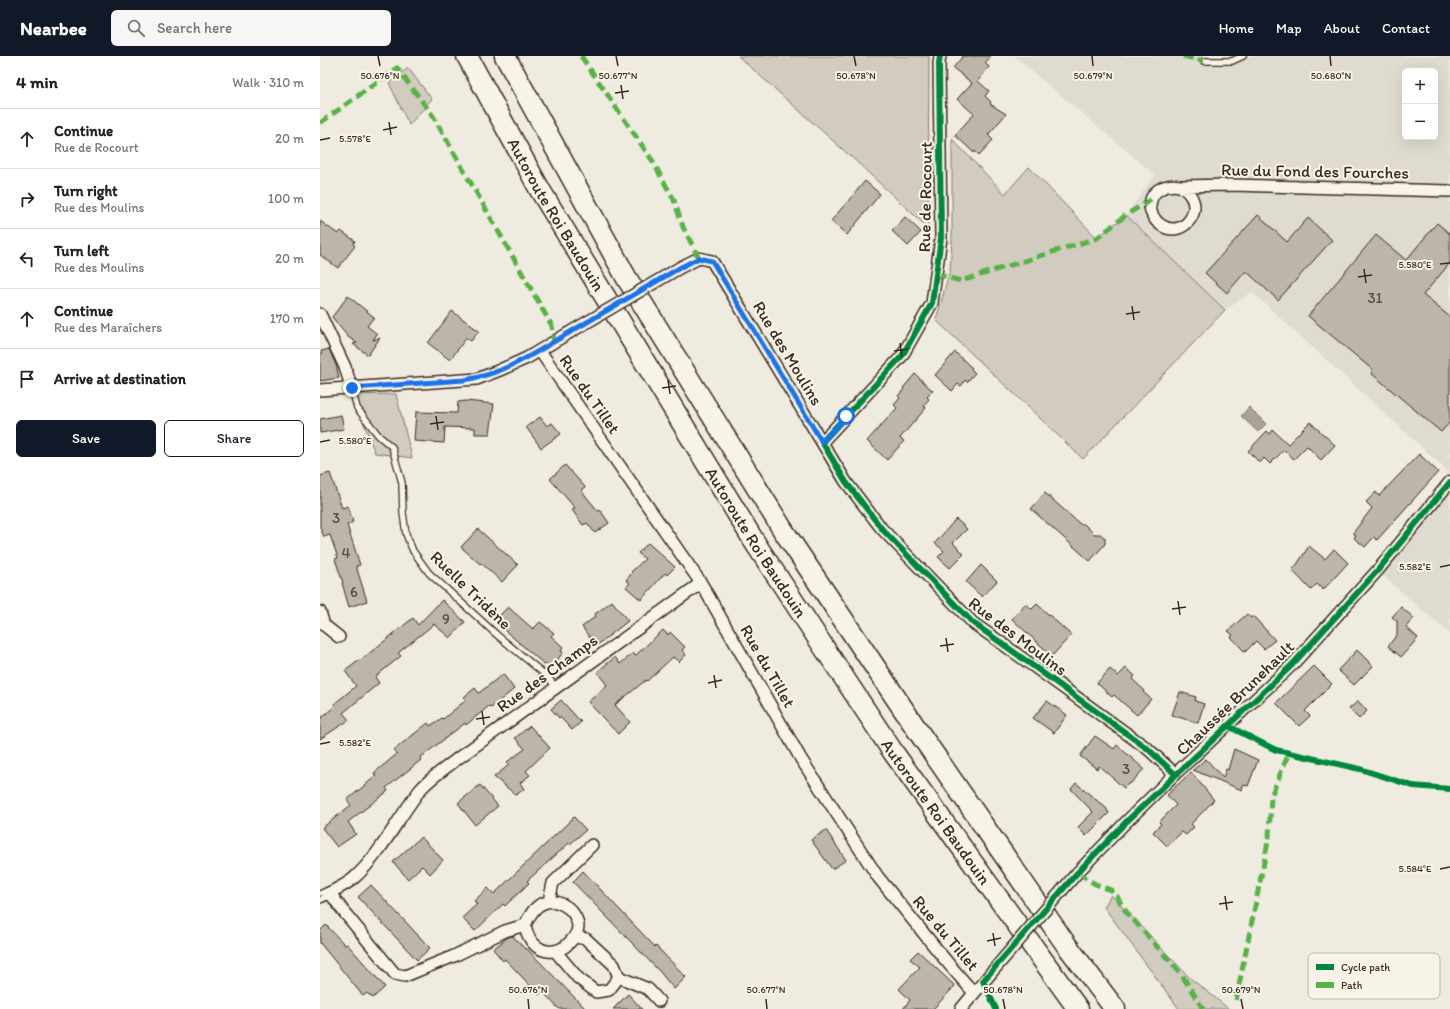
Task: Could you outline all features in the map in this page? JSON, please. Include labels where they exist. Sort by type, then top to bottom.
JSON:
[{"type":"highway","name":"Autoroute Roi Baudouin","points":[[467,56],[540,190],[758,546],[893,752],[1078,1009]]},
{"type":"highway","name":"Autoroute Roi Baudouin","points":[[505,56],[626,277],[783,530],[924,741],[1066,943],[1115,1009]]},
{"type":"street","name":"Rue de Rocourt","points":[[822,442],[902,356],[932,303],[941,238],[940,56]]},
{"type":"street","name":"Rue du Fond des Fourches","points":[[1180,186],[1192,195],[1194,210],[1190,219],[1178,228],[1163,226],[1152,216],[1150,207],[1155,192],[1165,185],[1173,184],[1180,186],[1231,185],[1450,191]]},
{"type":"street","name":"Rue des Moulins","points":[[320,390],[477,379],[527,358],[681,267],[699,258],[712,261],[846,482],[882,529],[973,623],[1148,749],[1175,774]]},
{"type":"street","points":[[320,314],[345,367],[352,388]]},
{"type":"street","name":"Rue du Tillet","points":[[540,350],[701,583],[801,759],[878,877],[974,993]]},
{"type":"street","name":"Chaussée Brunehault","points":[[961,1009],[1077,873],[1126,822],[1175,774],[1292,665],[1378,570],[1450,482]]},
{"type":"street","name":"Rue des Champs","points":[[325,895],[353,879],[367,865],[421,789],[457,758],[701,583]]},
{"type":"street","points":[[320,612],[324,625],[338,637]]},
{"type":"street","points":[[549,901],[553,883],[592,845]]},
{"type":"street","points":[[325,895],[344,912],[394,974],[405,976],[454,956],[505,931],[525,925]]},
{"type":"street","points":[[549,901],[560,902],[572,911],[578,926],[576,936],[567,946],[556,952],[538,948],[529,937],[525,925],[530,914],[537,906],[549,901]]},
{"type":"street","points":[[576,936],[586,939],[614,965],[618,977],[648,989],[659,1001]]},
{"type":"street","points":[[556,952],[578,978],[596,992],[609,990],[618,977]]},
{"type":"lane","points":[[1204,61],[1232,61],[1243,56]]},
{"type":"lane","name":"Ruelle Tridène","points":[[352,388],[358,408],[379,436],[392,447],[402,483],[403,513],[406,534],[413,552],[430,573],[497,636],[548,677],[556,688]]},
{"type":"shaded area","points":[[738,56],[929,56],[928,228],[859,164]]},
{"type":"shaded area","points":[[1014,56],[1450,56],[1450,473],[1252,292],[1225,310],[1126,215],[1155,175]]},
{"type":"shaded area","points":[[408,68],[432,99],[409,125],[389,83]]},
{"type":"shaded area","points":[[952,139],[1005,194],[1029,167],[1097,238],[1126,215],[1225,310],[1083,459],[936,320],[950,270],[952,238]]},
{"type":"shaded area","points":[[396,394],[412,458],[375,453],[353,395]]},
{"type":"shaded area","points":[[1249,407],[1266,424],[1258,432],[1241,416]]},
{"type":"shaded area","points":[[1450,489],[1450,634],[1382,575]]},
{"type":"shaded area","points":[[1111,895],[1190,978],[1229,1009],[1179,1009],[1104,907]]},
{"type":"building","points":[[963,56],[991,56],[985,63],[989,67],[978,81],[989,91],[985,96],[991,102],[990,104],[1006,114],[988,135],[993,140],[979,155],[975,151],[974,153],[955,135],[974,114],[957,99],[972,83],[953,68]]},
{"type":"building","points":[[865,181],[880,194],[847,235],[831,221]]},
{"type":"building","points":[[1258,215],[1287,242],[1308,218],[1332,240],[1278,300],[1246,271],[1227,293],[1205,273]]},
{"type":"building","points":[[905,217],[921,232],[908,246],[892,231]]},
{"type":"building","points":[[320,221],[338,234],[341,231],[355,241],[353,244],[355,246],[338,268],[320,255]]},
{"type":"building","points":[[1437,223],[1450,234],[1450,263],[1423,295],[1450,317],[1450,422],[1441,432],[1371,373],[1373,370],[1308,316],[1376,235],[1406,260]]},
{"type":"building","points":[[348,296],[374,317],[367,326],[377,334],[373,340],[380,338],[368,355],[353,344],[357,343],[348,337],[332,317]]},
{"type":"building","points":[[452,311],[479,331],[471,341],[466,338],[450,360],[428,343]]},
{"type":"building","points":[[329,349],[336,365],[339,378],[320,381],[320,354],[322,354],[321,351]]},
{"type":"building","points":[[955,352],[972,368],[971,369],[975,373],[967,382],[965,380],[961,386],[958,384],[952,391],[935,375]]},
{"type":"building","points":[[915,374],[933,391],[927,397],[929,399],[923,406],[926,408],[900,438],[904,441],[887,460],[867,441],[897,408],[894,405],[900,398],[898,396]]},
{"type":"building","points":[[466,401],[494,404],[490,434],[475,434],[475,428],[445,427],[444,443],[414,441],[416,412],[457,413],[458,402]]},
{"type":"building","points":[[341,415],[344,429],[320,433],[320,419]]},
{"type":"building","points":[[540,417],[547,426],[552,423],[561,434],[541,448],[526,427]]},
{"type":"building","points":[[1310,422],[1335,445],[1321,460],[1307,446],[1294,459],[1284,450],[1270,464],[1264,458],[1260,463],[1248,451],[1267,431],[1270,434],[1273,430],[1288,444]]},
{"type":"building","points":[[1419,454],[1438,472],[1377,540],[1374,537],[1365,547],[1354,538],[1356,535],[1353,533],[1372,508],[1366,502],[1376,492],[1379,496]]},
{"type":"building","points":[[565,465],[585,487],[581,490],[598,511],[600,510],[609,523],[595,533],[587,523],[583,525],[572,510],[575,508],[550,479]]},
{"type":"building","points":[[330,473],[342,508],[348,506],[353,522],[347,525],[360,565],[356,566],[367,601],[349,607],[335,559],[338,558],[330,535],[324,537],[320,527],[320,476]]},
{"type":"building","points":[[1045,493],[1080,524],[1084,524],[1094,534],[1100,534],[1105,538],[1105,544],[1090,561],[1031,509]]},
{"type":"building","points":[[956,519],[967,529],[953,543],[964,554],[950,568],[938,557],[944,551],[935,543]]},
{"type":"building","points":[[478,529],[518,565],[502,582],[461,547]]},
{"type":"building","points":[[648,543],[675,567],[667,575],[665,573],[641,600],[626,587],[630,583],[626,580],[632,573],[631,572],[645,559],[638,553]]},
{"type":"building","points":[[1309,546],[1325,559],[1334,549],[1348,563],[1323,590],[1317,584],[1311,590],[1292,570]]},
{"type":"building","points":[[981,565],[997,581],[982,597],[966,582]]},
{"type":"building","points":[[442,600],[465,622],[450,638],[434,624],[398,653],[401,656],[375,677],[379,683],[343,713],[349,720],[320,739],[320,719],[335,706],[334,704],[356,686],[345,671],[413,618],[418,625]]},
{"type":"building","points":[[612,601],[628,621],[596,646],[582,627],[596,616],[595,614]]},
{"type":"building","points":[[1025,604],[1032,609],[1037,604],[1071,635],[1052,656],[1012,619]]},
{"type":"building","points":[[508,607],[533,629],[540,622],[554,633],[551,636],[563,647],[561,651],[563,652],[552,668],[545,663],[544,664],[503,629],[495,620]]},
{"type":"building","points":[[1401,607],[1414,618],[1406,627],[1418,638],[1401,657],[1388,646],[1397,635],[1397,621],[1392,617]]},
{"type":"building","points":[[1247,614],[1251,618],[1253,616],[1275,640],[1264,649],[1256,641],[1245,652],[1231,637],[1233,635],[1228,631]]},
{"type":"building","points":[[663,630],[668,635],[670,632],[685,647],[682,650],[686,655],[679,662],[673,657],[647,681],[646,680],[615,705],[630,722],[618,734],[588,702],[607,685],[597,672],[615,657],[620,664],[633,653],[635,656]]},
{"type":"building","points":[[1357,650],[1373,666],[1354,685],[1338,670]]},
{"type":"building","points":[[1314,666],[1332,684],[1305,711],[1310,716],[1299,726],[1276,703]]},
{"type":"building","points":[[1126,668],[1135,676],[1132,679],[1151,699],[1137,715],[1114,695],[1112,697],[1097,683],[1110,669],[1118,676]]},
{"type":"building","points":[[503,674],[514,689],[491,708],[489,706],[466,725],[465,723],[420,758],[421,760],[386,788],[388,791],[348,822],[356,834],[337,847],[322,828],[351,805],[347,800],[376,776],[374,773],[397,754],[394,750],[428,723],[430,726],[442,718],[443,719],[466,700],[464,697],[475,688],[479,693]]},
{"type":"building","points":[[1180,692],[1196,697],[1195,701],[1204,704],[1198,723],[1172,715]]},
{"type":"building","points":[[561,700],[581,722],[572,730],[551,709]]},
{"type":"building","points":[[1047,701],[1067,715],[1054,733],[1033,718]]},
{"type":"building","points":[[1358,701],[1367,711],[1359,719],[1349,709]]},
{"type":"building","points":[[530,726],[550,748],[526,771],[530,775],[520,783],[524,789],[516,795],[494,777],[509,765],[507,762],[525,749],[515,738]]},
{"type":"building","points":[[1095,736],[1114,749],[1117,745],[1144,769],[1130,784],[1129,783],[1124,788],[1099,766],[1097,769],[1080,756]]},
{"type":"building","points":[[1234,749],[1258,760],[1248,786],[1243,785],[1242,790],[1193,770],[1206,759],[1223,778],[1226,769],[1228,770]]},
{"type":"building","points":[[1191,772],[1214,800],[1191,824],[1194,827],[1186,835],[1182,832],[1167,846],[1153,832],[1161,824],[1159,822],[1176,805],[1167,795]]},
{"type":"building","points":[[1076,783],[1106,808],[1109,813],[1086,836],[1078,827],[1093,812],[1071,789]]},
{"type":"building","points":[[480,785],[498,806],[475,825],[458,803]]},
{"type":"building","points":[[574,817],[586,830],[570,844],[569,843],[527,881],[529,883],[505,906],[503,904],[475,931],[462,918],[477,904],[474,901],[488,888],[494,894]]},
{"type":"building","points":[[826,830],[846,860],[832,869],[811,840]]},
{"type":"building","points":[[421,837],[443,860],[430,874],[422,866],[408,879],[393,862]]},
{"type":"building","points":[[583,871],[655,947],[656,946],[686,977],[674,989],[660,972],[573,882]]},
{"type":"building","points":[[371,885],[430,948],[417,960],[358,897]]},
{"type":"building","points":[[326,925],[345,945],[347,944],[385,987],[373,998],[367,993],[363,996],[320,943],[320,931]]},
{"type":"building","points":[[513,936],[586,1009],[559,1009],[542,991],[539,995],[505,959],[503,961],[493,949],[508,937]]},
{"type":"building","points":[[918,951],[955,986],[933,1009],[903,1009],[910,1000],[899,989],[920,967],[910,959]]},
{"type":"building","points":[[628,994],[642,1009],[613,1009]]},
{"type":"marked path","points":[[581,56],[652,160],[674,200],[683,227],[699,258]]},
{"type":"marked path","points":[[1183,56],[1204,61]]},
{"type":"marked path","points":[[320,123],[397,68],[433,116],[552,326],[554,342]]},
{"type":"marked path","points":[[936,274],[961,281],[1097,238],[1126,215],[1152,199]]},
{"type":"marked path","points":[[1236,1000],[1269,837],[1271,796],[1289,753]]},
{"type":"marked path","points":[[1079,872],[1095,884],[1114,891],[1124,909],[1182,975],[1203,1009]]},
{"type":"cycle path","points":[[940,56],[941,238],[932,303],[902,356],[822,442],[846,482],[882,529],[973,623],[1148,749],[1175,774]]},
{"type":"cycle path","points":[[996,1009],[983,981],[1077,873],[1126,822],[1292,665],[1378,570],[1450,482]]},
{"type":"cycle path","points":[[1228,726],[1276,750],[1360,769],[1413,786],[1450,789]]},
{"type":"route","points":[[352,388],[477,379],[527,358],[681,267],[699,258],[712,261],[822,442],[846,416]]}]
